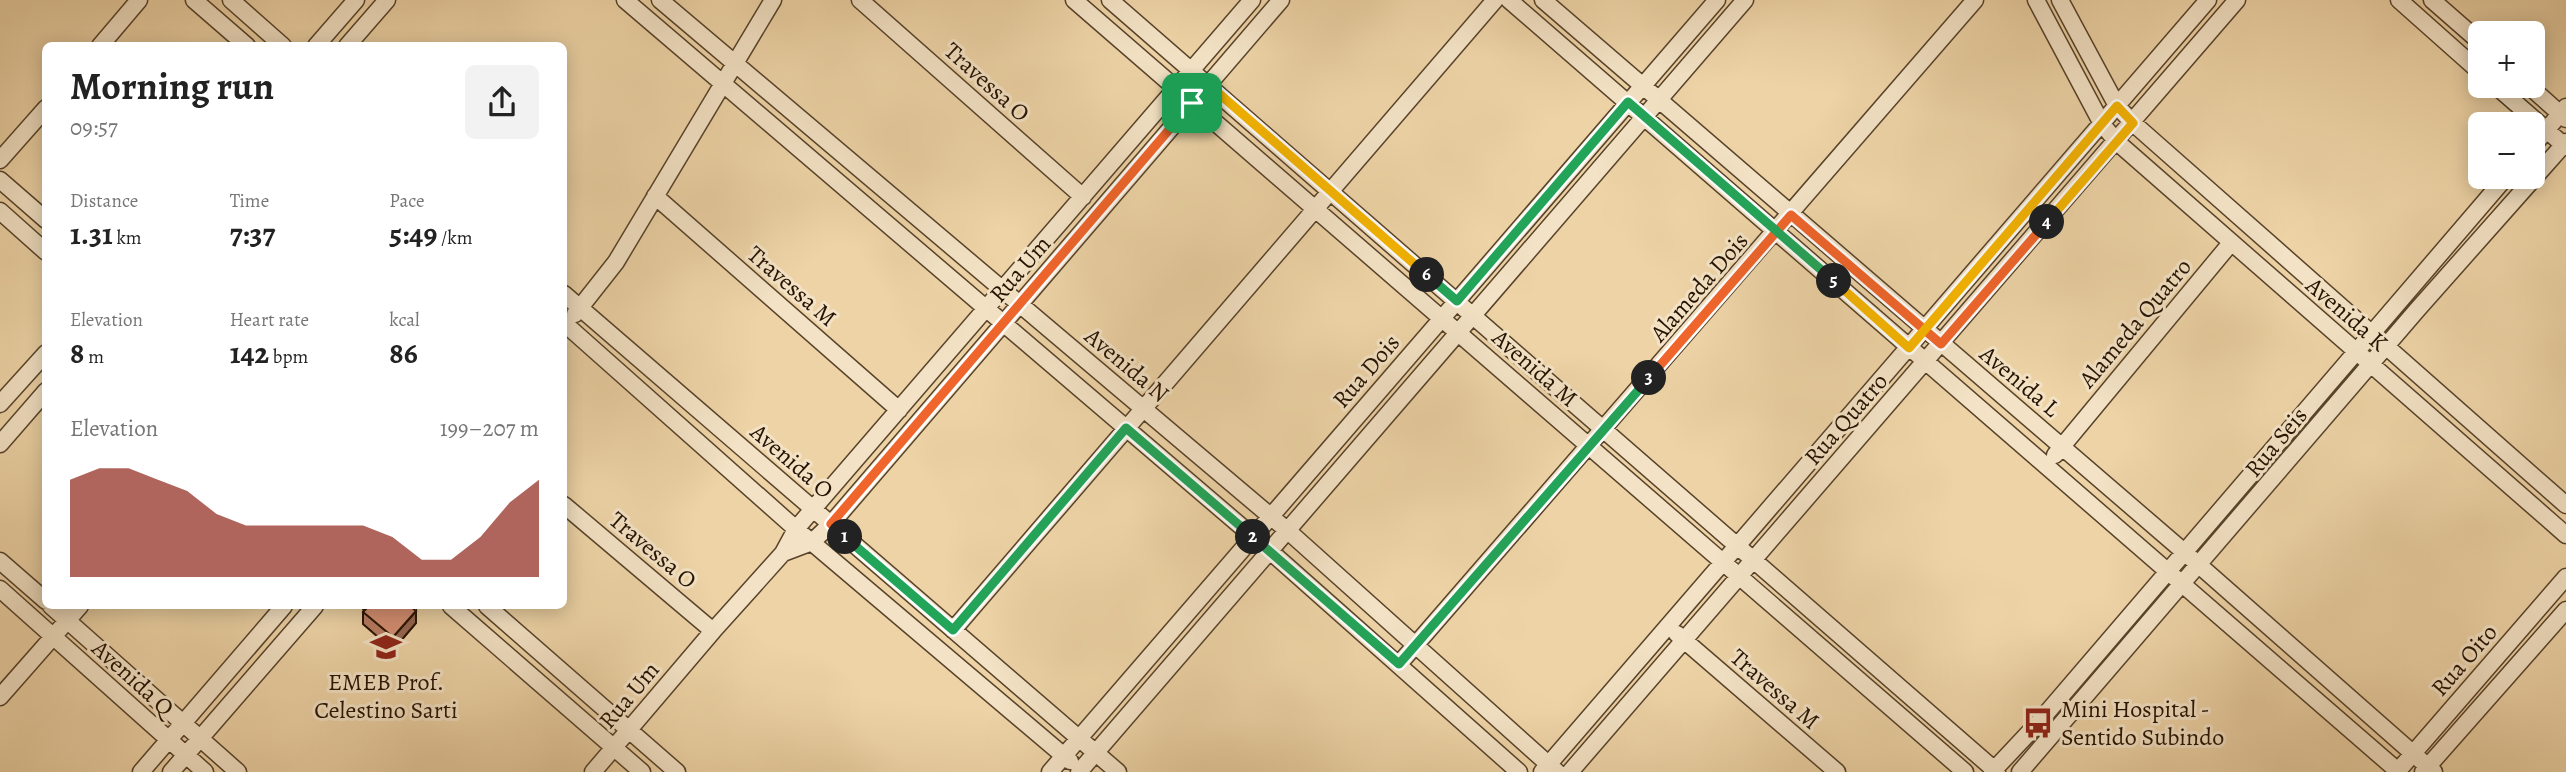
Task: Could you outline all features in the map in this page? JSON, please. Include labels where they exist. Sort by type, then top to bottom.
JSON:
[{"type":"street","points":[[103,42],[139,0]]},
{"type":"street","points":[[194,0],[242,42]]},
{"type":"street","points":[[231,0],[278,42]]},
{"type":"street","points":[[319,42],[356,0]]},
{"type":"street","points":[[350,42],[387,0]]},
{"type":"street","name":"Avenida N","points":[[625,0],[1270,551],[1519,772]]},
{"type":"street","name":"Avenida N","points":[[660,0],[1288,531],[1549,770]]},
{"type":"street","points":[[567,322],[616,262],[773,0]]},
{"type":"street","name":"Travessa O","points":[[860,0],[1083,197]]},
{"type":"street","name":"Avenida M","points":[[1074,0],[1965,772]]},
{"type":"street","name":"Avenida M","points":[[1110,0],[1994,771]]},
{"type":"street","name":"Rua Um","points":[[593,772],[783,553],[796,529],[813,509],[1252,0]]},
{"type":"street","name":"Rua Um","points":[[783,553],[812,542],[831,524],[1281,0]]},
{"type":"street","points":[[953,630],[1495,0]]},
{"type":"street","name":"Avenida L","points":[[1509,0],[1909,348],[2047,464],[2398,772]]},
{"type":"street","name":"Avenida L","points":[[1543,0],[2183,551],[2413,753],[2428,770]]},
{"type":"street","name":"Rua Dois","points":[[1050,772],[1717,0]]},
{"type":"street","name":"Rua Dois","points":[[1081,771],[1745,0]]},
{"type":"street","name":"Alameda Dois","points":[[1399,664],[1975,0]]},
{"type":"street","name":"Avenida K","points":[[2036,0],[2102,124],[2117,142],[2230,244],[2566,535]]},
{"type":"street","name":"Avenida K","points":[[2060,0],[2117,106],[2133,123],[2566,505]]},
{"type":"street","name":"Rua Quatro","points":[[1549,770],[1736,547],[2208,0]]},
{"type":"street","name":"Rua Quatro","points":[[1570,772],[2237,0]]},
{"type":"street","points":[[2399,0],[2468,61]]},
{"type":"street","points":[[2432,0],[2468,32]]},
{"type":"street","points":[[2510,98],[2565,144]]},
{"type":"street","points":[[2545,98],[2564,113],[2547,131]]},
{"type":"street","points":[[0,160],[42,113]]},
{"type":"street","name":"Rua Seis","points":[[2020,772],[2199,567],[2386,346],[2565,144]]},
{"type":"street","points":[[0,180],[42,217]]},
{"type":"street","name":"Rua Seis","points":[[1994,771],[2496,189]]},
{"type":"street","name":"Travessa M","points":[[655,196],[899,410]]},
{"type":"street","points":[[0,211],[42,248]]},
{"type":"street","name":"Alameda Quatro","points":[[2047,464],[2230,244]]},
{"type":"street","name":"Avenida O","points":[[567,297],[1118,772]]},
{"type":"street","name":"Avenida O","points":[[567,328],[796,529],[1081,771]]},
{"type":"street","points":[[0,404],[42,357]]},
{"type":"street","points":[[0,443],[42,396]]},
{"type":"street","name":"Travessa O","points":[[567,508],[713,631]]},
{"type":"street","points":[[0,561],[42,598]]},
{"type":"street","name":"Rua Oito","points":[[2398,772],[2566,577]]},
{"type":"street","name":"Avenida Q","points":[[0,589],[205,772]]},
{"type":"street","name":"Avenida Q","points":[[55,609],[238,772]]},
{"type":"street","points":[[0,697],[77,609]]},
{"type":"street","points":[[141,772],[281,609]]},
{"type":"street","points":[[171,772],[312,609]]},
{"type":"street","points":[[454,609],[642,772]]},
{"type":"street","points":[[490,609],[677,772]]},
{"type":"street","name":"Rua Oito","points":[[2428,770],[2566,610]]},
{"type":"street","name":"Travessa M","points":[[1668,627],[1838,772]]},
{"type":"building","points":[[366,609],[416,611],[393,637],[363,612]]},
{"type":"place","name":"EMEB Prof. Celestino Sarti","points":[[386,647]]},
{"type":"place","name":"Mini Hospital - Sentido Subindo","points":[[2038,723]]},
{"type":"route","points":[[1192,103],[831,524],[953,630],[1126,428],[1399,664],[1777,231],[1791,215],[1924,330],[1941,344],[2133,123],[2117,106],[1998,246],[1924,330],[1909,348],[1777,231],[1628,102],[1457,301],[1208,84],[1192,103]]}]
